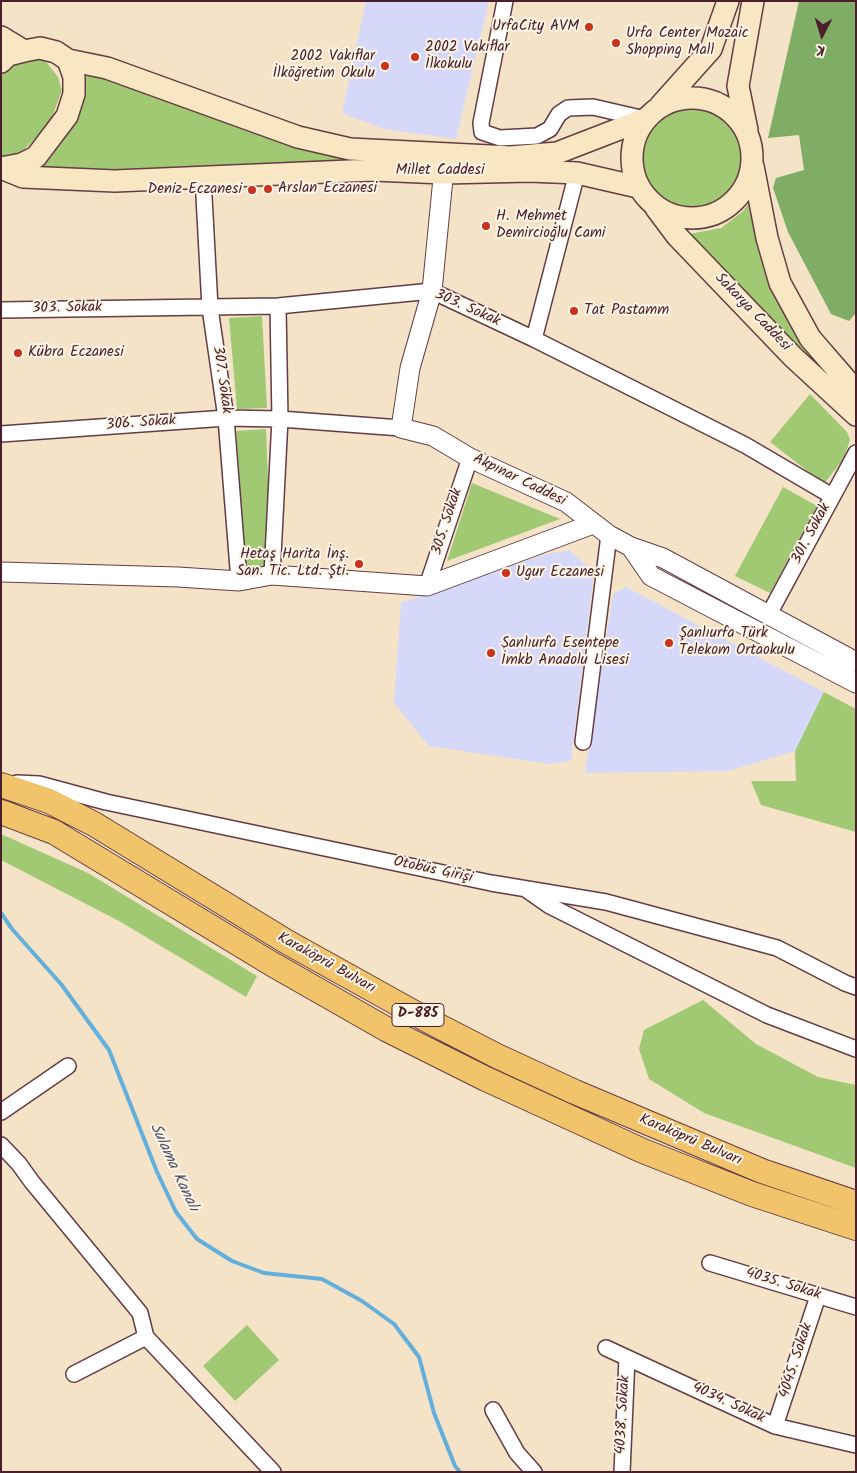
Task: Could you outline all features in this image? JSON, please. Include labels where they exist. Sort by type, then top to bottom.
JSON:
[{"type":"highway","name":"Karaköprü Bulvarı","points":[[1,783],[49,801],[94,824],[287,942],[429,1021],[497,1056],[592,1100],[753,1168],[856,1203]]},
{"type":"highway","name":"Karaköprü Bulvarı","points":[[1,812],[54,832],[272,964],[386,1028],[486,1079],[644,1151],[752,1194],[856,1228]]},
{"type":"main road","points":[[728,1],[711,49],[652,113],[636,135],[631,152],[632,170],[638,186],[654,206],[671,214],[689,218],[708,216],[725,208],[738,196],[748,180],[752,162],[738,86],[753,1]]},
{"type":"main road","points":[[1,37],[24,51]]},
{"type":"main road","name":"Millet Caddesi","points":[[24,51],[40,48],[56,52],[68,60],[107,68],[298,137],[350,149],[445,163],[577,172],[638,186]]},
{"type":"main road","points":[[1,62],[8,55],[24,51]]},
{"type":"main road","points":[[1,168],[22,164],[36,157],[67,116],[74,94],[74,77],[68,60]]},
{"type":"main road","points":[[652,113],[675,100],[692,98],[710,101],[726,108],[739,120],[748,136]]},
{"type":"main road","name":"Millet Caddesi","points":[[1,168],[23,177],[51,180],[116,181],[374,170],[557,153],[652,113]]},
{"type":"main road","name":"Sakarya Caddesi","points":[[752,162],[767,238],[780,283],[810,338],[856,390]]},
{"type":"main road","name":"Sakarya Caddesi","points":[[654,206],[677,236],[793,357],[856,415]]},
{"type":"street","points":[[505,1],[481,123],[482,132],[500,138],[536,136],[550,129],[559,114],[568,108],[593,107],[652,113]]},
{"type":"street","points":[[401,428],[410,368],[432,291],[445,163]]},
{"type":"street","points":[[534,339],[577,172]]},
{"type":"street","name":"307. Sokak","points":[[202,178],[210,308],[226,418],[239,581]]},
{"type":"street","name":"303. Sokak","points":[[1,310],[278,306],[432,291],[534,339],[745,445],[832,496]]},
{"type":"street","points":[[272,575],[280,419],[278,306]]},
{"type":"street","name":"306. Sokak","points":[[1,434],[226,418],[280,419],[401,428]]},
{"type":"street","name":"Akpınar Caddesi","points":[[401,428],[433,436],[470,458],[566,502],[610,535],[632,547],[663,558],[856,662]]},
{"type":"street","name":"301. Sokak","points":[[768,616],[856,453]]},
{"type":"street","name":"305. Sokak","points":[[427,586],[470,458]]},
{"type":"street","points":[[1,572],[239,581],[272,575],[427,586],[593,524]]},
{"type":"street","points":[[583,742],[610,535]]},
{"type":"street","name":"Akpınar Caddesi","points":[[632,547],[651,576],[856,683]]},
{"type":"street","name":"Otobüs Girişi","points":[[1,783],[39,784],[106,802],[491,883],[606,902],[777,948],[844,983],[856,987]]},
{"type":"street","points":[[523,888],[550,906],[767,1015],[856,1049]]},
{"type":"street","points":[[1,1112],[68,1066]]},
{"type":"street","points":[[1,1145],[20,1164],[32,1182],[140,1313],[146,1338],[273,1472]]},
{"type":"street","name":"4035. Sokak","points":[[710,1263],[856,1307]]},
{"type":"street","name":"4045. Sokak","points":[[775,1426],[818,1296]]},
{"type":"street","points":[[74,1374],[146,1338]]},
{"type":"street","name":"4034. Sokak","points":[[606,1348],[775,1426],[856,1446]]},
{"type":"street","name":"4038. Sokak","points":[[622,1472],[627,1358]]},
{"type":"street","points":[[493,1410],[517,1452],[534,1472]]},
{"type":"shaded area","name":"2002 Vakıflar İlkokulu","points":[[366,1],[489,1],[456,139],[384,129],[342,113]]},
{"type":"shaded area","name":"Şanlıurfa Esentepe İmkb Anadolu Lisesi","points":[[569,550],[594,572],[571,761],[549,764],[429,746],[394,703],[401,603],[543,555]]},
{"type":"shaded area","name":"Şanlıurfa Türk Telekom Ortaokulu","points":[[626,587],[824,692],[795,751],[728,771],[585,773],[613,594]]},
{"type":"green space","points":[[799,1],[856,1],[856,313],[849,321],[831,314],[788,232],[773,188],[776,178],[804,170],[799,135],[768,138]]},
{"type":"green space","points":[[21,58],[44,59],[58,77],[62,90],[50,123],[21,153],[10,157],[1,157],[1,73],[7,66]]},
{"type":"green space","points":[[77,69],[219,119],[364,160],[82,172],[35,170]]},
{"type":"green space","points":[[692,108],[702,109],[720,116],[734,130],[741,148],[741,168],[734,186],[720,200],[702,207],[692,208],[682,207],[664,200],[650,186],[643,168],[642,158],[643,148],[650,130],[664,116],[682,109]]},
{"type":"green space","points":[[750,202],[810,351],[830,379],[832,386],[689,234],[721,228],[742,212]]},
{"type":"green space","points":[[262,316],[267,408],[237,409],[229,318]]},
{"type":"green space","points":[[810,394],[847,432],[850,440],[844,458],[824,484],[770,442]]},
{"type":"green space","points":[[266,429],[272,575],[246,575],[236,431]]},
{"type":"green space","points":[[472,483],[560,519],[447,561]]},
{"type":"green space","points":[[783,487],[817,506],[770,593],[735,576]]},
{"type":"green space","points":[[824,692],[856,709],[856,832],[761,805],[751,781],[796,781],[795,751]]},
{"type":"green space","points":[[1,834],[88,873],[257,976],[246,997],[119,921],[1,860]]},
{"type":"green space","points":[[703,1000],[756,1044],[818,1077],[856,1085],[856,1168],[704,1113],[649,1079],[639,1049],[644,1030]]},
{"type":"green space","points":[[247,1325],[279,1360],[235,1401],[203,1366]]},
{"type":"waterway","name":"Sulama Kanalı","points":[[1,913],[12,929],[61,984],[109,1050],[157,1172],[176,1212],[197,1239],[232,1261],[264,1273],[322,1279],[362,1301],[394,1324],[419,1357],[434,1413],[455,1466],[460,1472]]},
{"type":"place","name":"UrfaCity AVM","points":[[589,27]]},
{"type":"place","name":"Urfa Center Mozaic Shopping Mall","points":[[616,43]]},
{"type":"place","name":"2002 Vakıflar İlkokulu","points":[[415,57]]},
{"type":"place","name":"2002 Vakıflar İlköğretim Okulu","points":[[385,66]]},
{"type":"place","name":"Arslan Eczanesi","points":[[268,189]]},
{"type":"place","name":"Deniz Eczanesi","points":[[252,190]]},
{"type":"place","name":"H. Mehmet Demircioğlu Cami","points":[[486,226]]},
{"type":"place","name":"Tat Pastamm","points":[[574,311]]},
{"type":"place","name":"Kübra Eczanesi","points":[[18,353]]},
{"type":"place","name":"Hetaş Harita İnş. San. Tic. Ltd. Şti.","points":[[359,564]]},
{"type":"place","name":"Ugur Eczanesi","points":[[506,573]]},
{"type":"place","name":"Şanlıurfa Türk Telekom Ortaokulu","points":[[669,643]]},
{"type":"place","name":"Şanlıurfa Esentepe İmkb Anadolu Lisesi","points":[[491,653]]}]
